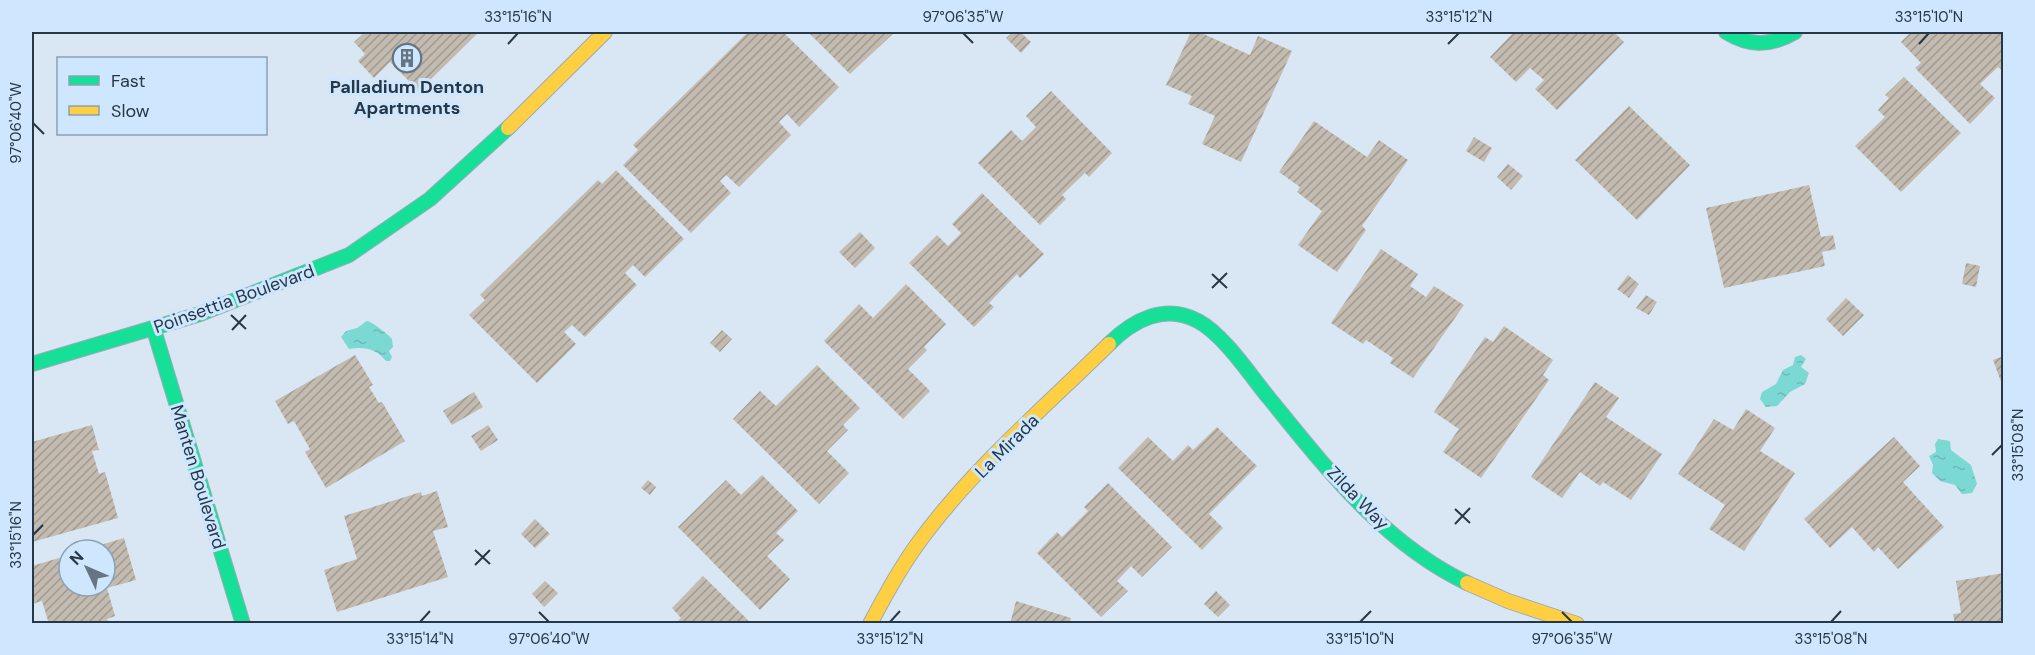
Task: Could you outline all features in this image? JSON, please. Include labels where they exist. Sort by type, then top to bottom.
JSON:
[{"type":"street","name":"Poinsettia Boulevard","points":[[32,364],[154,330],[257,295],[365,246],[451,183],[605,32]]},
{"type":"street","points":[[1726,32],[1747,44],[1761,45],[1776,42],[1795,32]]},
{"type":"street","name":"La Mirada","points":[[870,624],[881,600],[911,552],[944,509],[972,480],[1130,324],[1160,314],[1181,315]]},
{"type":"street","name":"Zilda Way","points":[[1181,315],[1200,321],[1213,333],[1337,478],[1401,541],[1469,584],[1516,604],[1577,624]]},
{"type":"street","name":"Manten Boulevard","points":[[154,330],[243,624]]},
{"type":"water","points":[[367,321],[380,328],[392,339],[393,347],[389,351],[392,357],[390,361],[386,361],[379,354],[370,350],[349,349],[341,337],[346,331],[357,328]]},
{"type":"water","points":[[1801,355],[1806,359],[1801,367],[1809,373],[1805,384],[1790,392],[1777,406],[1766,407],[1760,399],[1762,392],[1776,384],[1783,370],[1793,365],[1795,357]]},
{"type":"water","points":[[1938,439],[1950,441],[1951,450],[1971,465],[1977,484],[1972,493],[1962,494],[1955,485],[1940,481],[1932,473],[1933,465],[1929,456],[1936,452],[1935,444]]},
{"type":"building","name":"Palladium Denton Apartments","points":[[365,32],[479,32],[419,91],[390,62],[374,78],[358,61],[365,54],[354,42]]},
{"type":"building","points":[[748,32],[755,34],[783,32],[839,87],[799,127],[787,114],[779,122],[791,135],[739,187],[726,175],[720,181],[731,193],[691,233],[623,165],[638,150],[633,145]]},
{"type":"building","points":[[808,32],[895,32],[850,74]]},
{"type":"building","points":[[1013,32],[1020,32],[1031,42],[1021,53],[1006,38]]},
{"type":"building","points":[[1191,32],[1199,32],[1250,55],[1258,36],[1292,51],[1241,162],[1202,144],[1215,116],[1188,104],[1192,96],[1166,85]]},
{"type":"building","points":[[1514,32],[1614,32],[1624,42],[1557,110],[1535,89],[1544,80],[1530,68],[1516,82],[1490,57]]},
{"type":"building","points":[[1911,32],[2001,32],[2004,34],[2004,72],[1998,67],[1980,84],[1995,98],[1970,124],[1915,68],[1921,63],[1901,42]]},
{"type":"building","points":[[1904,77],[1961,133],[1901,192],[1855,146],[1885,117],[1878,110],[1889,98],[1885,95]]},
{"type":"building","points":[[1051,91],[1112,153],[1089,177],[1085,173],[1062,195],[1066,199],[1040,225],[978,163],[1011,130],[1022,141],[1036,127],[1026,116]]},
{"type":"building","points":[[1629,106],[1690,165],[1637,220],[1575,160]]},
{"type":"building","points":[[1314,121],[1367,157],[1379,140],[1408,160],[1362,226],[1366,230],[1337,272],[1298,245],[1322,211],[1297,192],[1300,187],[1279,172]]},
{"type":"building","points":[[1474,137],[1492,148],[1484,162],[1466,151]]},
{"type":"building","points":[[1508,164],[1523,176],[1511,190],[1497,177]]},
{"type":"building","points":[[616,170],[684,239],[645,277],[633,265],[625,273],[637,285],[585,337],[572,325],[564,332],[576,344],[537,383],[469,315],[485,300],[480,295],[598,180],[602,184]]},
{"type":"building","points":[[1809,185],[1821,237],[1833,235],[1836,249],[1822,252],[1825,266],[1724,288],[1706,208]]},
{"type":"building","points":[[982,193],[1044,254],[1020,278],[1017,274],[989,303],[994,307],[974,327],[909,263],[937,235],[948,246],[961,233],[952,224]]},
{"type":"building","points":[[860,232],[875,248],[855,268],[839,252]]},
{"type":"building","points":[[1381,249],[1418,274],[1410,286],[1426,297],[1434,286],[1464,305],[1413,378],[1390,363],[1393,358],[1366,340],[1363,344],[1331,323]]},
{"type":"building","points":[[1966,263],[1980,266],[1976,287],[1962,284]]},
{"type":"building","points":[[1628,275],[1639,284],[1629,298],[1617,289]]},
{"type":"building","points":[[906,284],[946,324],[924,347],[927,350],[908,369],[930,391],[903,419],[824,341],[859,304],[873,318]]},
{"type":"building","points":[[1646,295],[1657,302],[1649,315],[1636,308]]},
{"type":"building","points":[[1846,298],[1864,315],[1843,336],[1826,319]]},
{"type":"building","points":[[1504,326],[1553,360],[1543,375],[1549,380],[1481,478],[1443,452],[1459,429],[1434,412],[1485,337],[1493,342]]},
{"type":"building","points":[[722,330],[732,339],[720,352],[710,343]]},
{"type":"building","points":[[355,355],[373,385],[369,387],[379,403],[382,402],[405,441],[326,488],[305,452],[310,449],[294,421],[288,424],[275,401]]},
{"type":"building","points":[[2004,356],[2004,387],[2003,387],[1993,360]]},
{"type":"building","points":[[817,365],[860,408],[843,425],[848,430],[827,451],[849,473],[819,504],[733,419],[760,391],[776,406]]},
{"type":"building","points":[[1595,382],[1619,398],[1606,417],[1662,454],[1631,500],[1603,482],[1600,486],[1580,472],[1562,498],[1531,477]]},
{"type":"building","points":[[474,392],[483,407],[452,425],[443,411]]},
{"type":"building","points":[[1746,409],[1775,428],[1760,451],[1795,473],[1744,551],[1709,529],[1725,505],[1678,474],[1714,419],[1733,430]]},
{"type":"building","points":[[92,425],[99,450],[92,451],[99,474],[105,472],[118,518],[32,542],[32,498],[34,497],[32,442]]},
{"type":"building","points":[[488,425],[498,440],[481,451],[471,436]]},
{"type":"building","points":[[1217,427],[1257,466],[1209,514],[1223,528],[1202,550],[1118,468],[1148,437],[1173,461],[1188,445],[1193,450]]},
{"type":"building","points":[[1894,437],[1920,466],[1903,482],[1944,527],[1898,569],[1878,547],[1874,552],[1852,527],[1830,548],[1804,519]]},
{"type":"building","points":[[762,475],[798,511],[776,533],[784,540],[767,556],[790,579],[760,610],[678,527],[726,480],[741,495]]},
{"type":"building","points":[[648,480],[656,487],[650,495],[641,488]]},
{"type":"building","points":[[1108,483],[1172,547],[1142,577],[1131,566],[1117,581],[1128,591],[1101,617],[1037,553],[1057,532],[1062,537],[1088,511],[1084,507]]},
{"type":"building","points":[[437,491],[448,527],[433,531],[448,577],[337,612],[324,570],[357,559],[344,516],[421,492],[422,496]]},
{"type":"building","points":[[535,519],[550,534],[535,548],[521,534]]},
{"type":"building","points":[[124,538],[136,580],[117,585],[117,540]]},
{"type":"building","points":[[57,559],[57,598],[110,598],[115,616],[107,619],[109,624],[49,624],[42,601],[32,604],[32,566]]},
{"type":"building","points":[[2004,573],[2004,624],[1955,624],[1953,614],[1961,613],[1956,581]]},
{"type":"building","points":[[703,576],[751,624],[675,624],[681,618],[672,608]]},
{"type":"building","points":[[545,581],[558,593],[544,607],[532,594]]},
{"type":"building","points":[[1216,591],[1230,605],[1218,617],[1204,604]]},
{"type":"building","points":[[1016,601],[1071,618],[1069,624],[1010,624]]},
{"type":"traffic: fast","points":[[1726,32],[1744,40],[1760,43],[1777,40],[1795,32]]},
{"type":"traffic: fast","points":[[32,364],[200,314],[349,255],[430,199],[508,128]]},
{"type":"traffic: fast","points":[[1109,344],[1139,321],[1162,314],[1186,316],[1208,327],[1236,356],[1312,451],[1358,502],[1409,547],[1467,583]]},
{"type":"traffic: fast","points":[[154,330],[243,624]]},
{"type":"traffic: slow","points":[[508,128],[605,32]]},
{"type":"traffic: slow","points":[[870,624],[905,562],[962,489],[1010,439],[1109,344]]},
{"type":"traffic: slow","points":[[1467,583],[1508,601],[1577,624]]},
{"type":"place","name":"Palladium Denton Apartments","points":[[407,58]]}]
